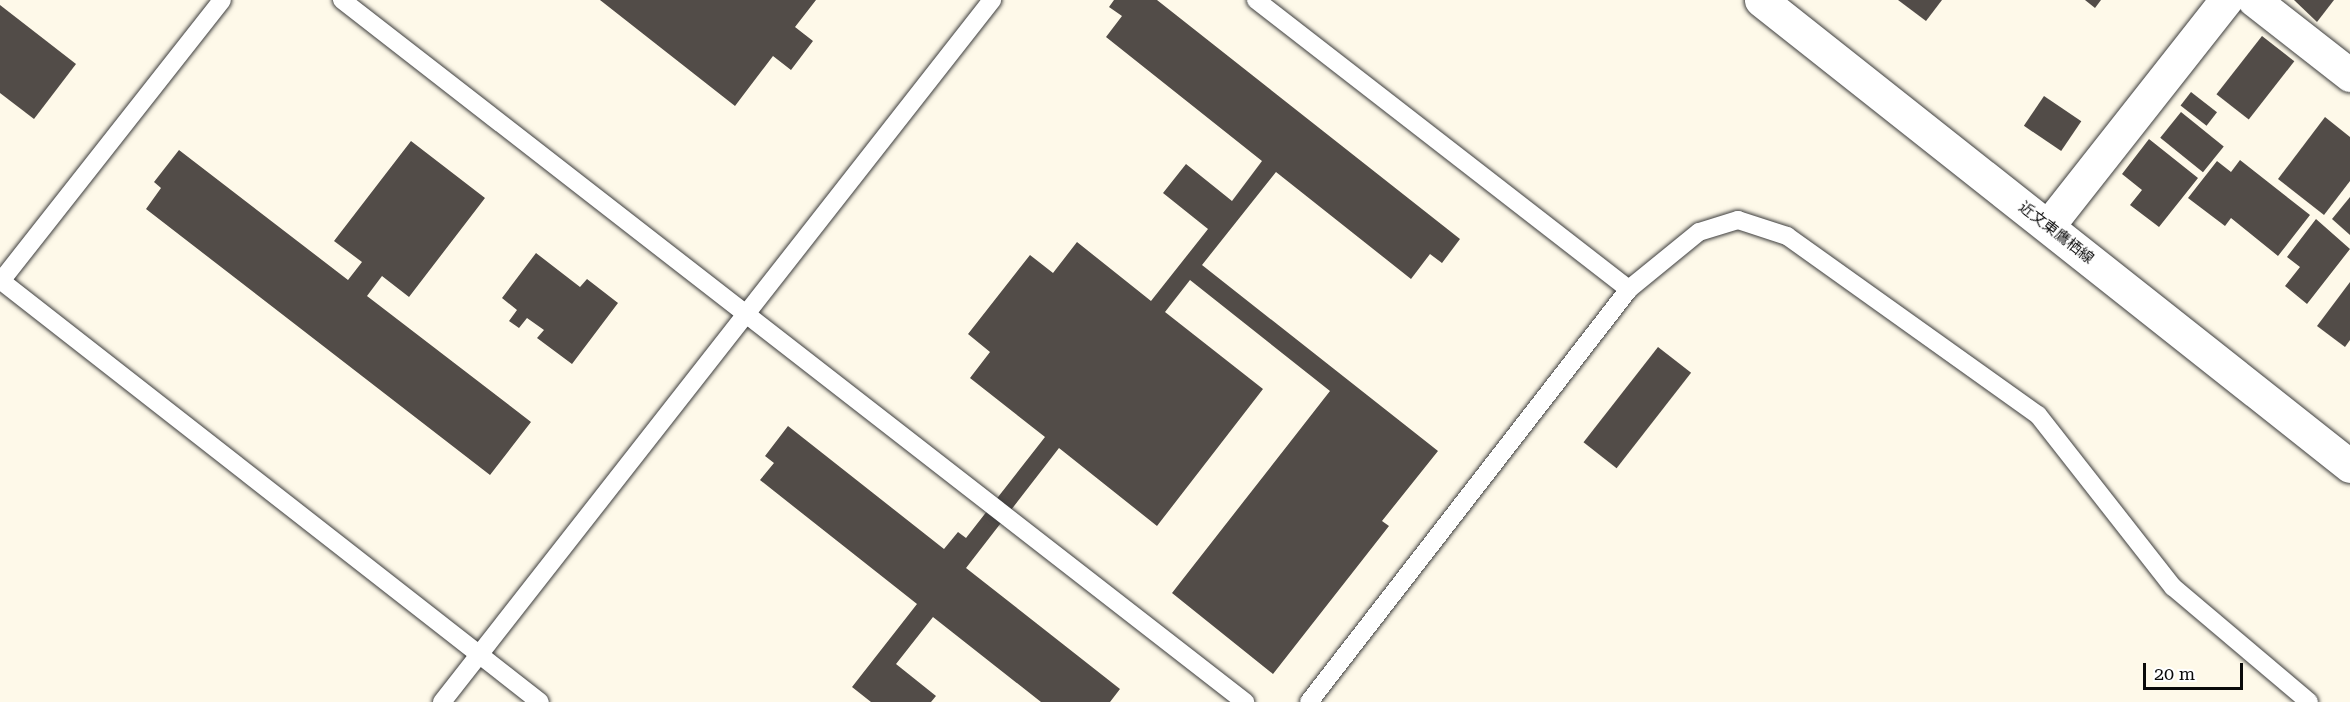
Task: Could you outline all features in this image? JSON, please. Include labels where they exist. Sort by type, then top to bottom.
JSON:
[{"type":"street","name":"近文東鷹栖線","points":[[1761,0],[2350,466]]},
{"type":"street","points":[[2048,226],[2226,0]]},
{"type":"street","points":[[2254,0],[2350,75]]},
{"type":"lane","points":[[222,0],[1,280],[540,702]]},
{"type":"lane","points":[[342,0],[1245,702]]},
{"type":"lane","points":[[1256,0],[1629,289]]},
{"type":"lane","points":[[442,702],[984,3]]},
{"type":"lane","points":[[1309,702],[1629,289],[1699,232],[1738,220],[1787,236],[2038,415],[2173,587],[2309,702]]},
{"type":"building","points":[[600,0],[816,0],[795,27],[813,41],[791,70],[773,56],[735,106]]},
{"type":"building","points":[[1114,0],[1157,0],[1460,239],[1442,263],[1430,254],[1411,279],[1276,172],[1202,265],[1438,451],[1382,521],[1389,526],[1273,674],[1172,593],[1330,391],[1190,280],[1165,312],[1263,389],[1157,526],[1059,448],[966,568],[1120,689],[1110,702],[1041,702],[933,617],[896,664],[936,696],[931,702],[871,702],[852,687],[917,604],[760,480],[774,463],[765,456],[788,426],[944,549],[958,532],[966,538],[1045,437],[970,378],[990,352],[968,334],[1030,255],[1053,273],[1077,242],[1151,301],[1208,229],[1163,193],[1186,164],[1232,201],[1262,161],[1106,37],[1122,16],[1109,7]]},
{"type":"building","points":[[1898,0],[1942,0],[1926,21]]},
{"type":"building","points":[[2085,0],[2101,0],[2095,8]]},
{"type":"building","points":[[2294,0],[2334,0],[2317,22]]},
{"type":"building","points":[[0,5],[76,64],[34,119],[0,93]]},
{"type":"building","points":[[2262,36],[2294,61],[2249,120],[2216,94]]},
{"type":"building","points":[[2191,92],[2217,112],[2207,126],[2181,105]]},
{"type":"building","points":[[2044,96],[2081,121],[2061,151],[2024,126]]},
{"type":"building","points":[[2181,112],[2224,147],[2203,172],[2160,138]]},
{"type":"building","points":[[2325,117],[2350,137],[2350,181],[2324,215],[2278,179]]},
{"type":"building","points":[[2149,139],[2198,178],[2159,227],[2130,205],[2142,190],[2122,174]]},
{"type":"building","points":[[411,141],[485,198],[409,297],[382,276],[367,296],[531,422],[490,475],[146,209],[161,188],[154,182],[179,150],[348,280],[362,262],[334,241]]},
{"type":"building","points":[[2240,160],[2310,215],[2278,256],[2231,218],[2225,226],[2188,198],[2217,161],[2231,172]]},
{"type":"building","points":[[2350,197],[2350,235],[2332,219]]},
{"type":"building","points":[[2316,219],[2350,249],[2307,304],[2285,286],[2300,267],[2287,257]]},
{"type":"building","points":[[536,253],[580,287],[587,279],[618,303],[572,364],[537,338],[544,330],[527,318],[519,328],[509,321],[517,310],[502,298]]},
{"type":"building","points":[[2350,282],[2350,340],[2345,347],[2317,326]]},
{"type":"building","points":[[1658,347],[1691,373],[1617,468],[1584,442]]}]
